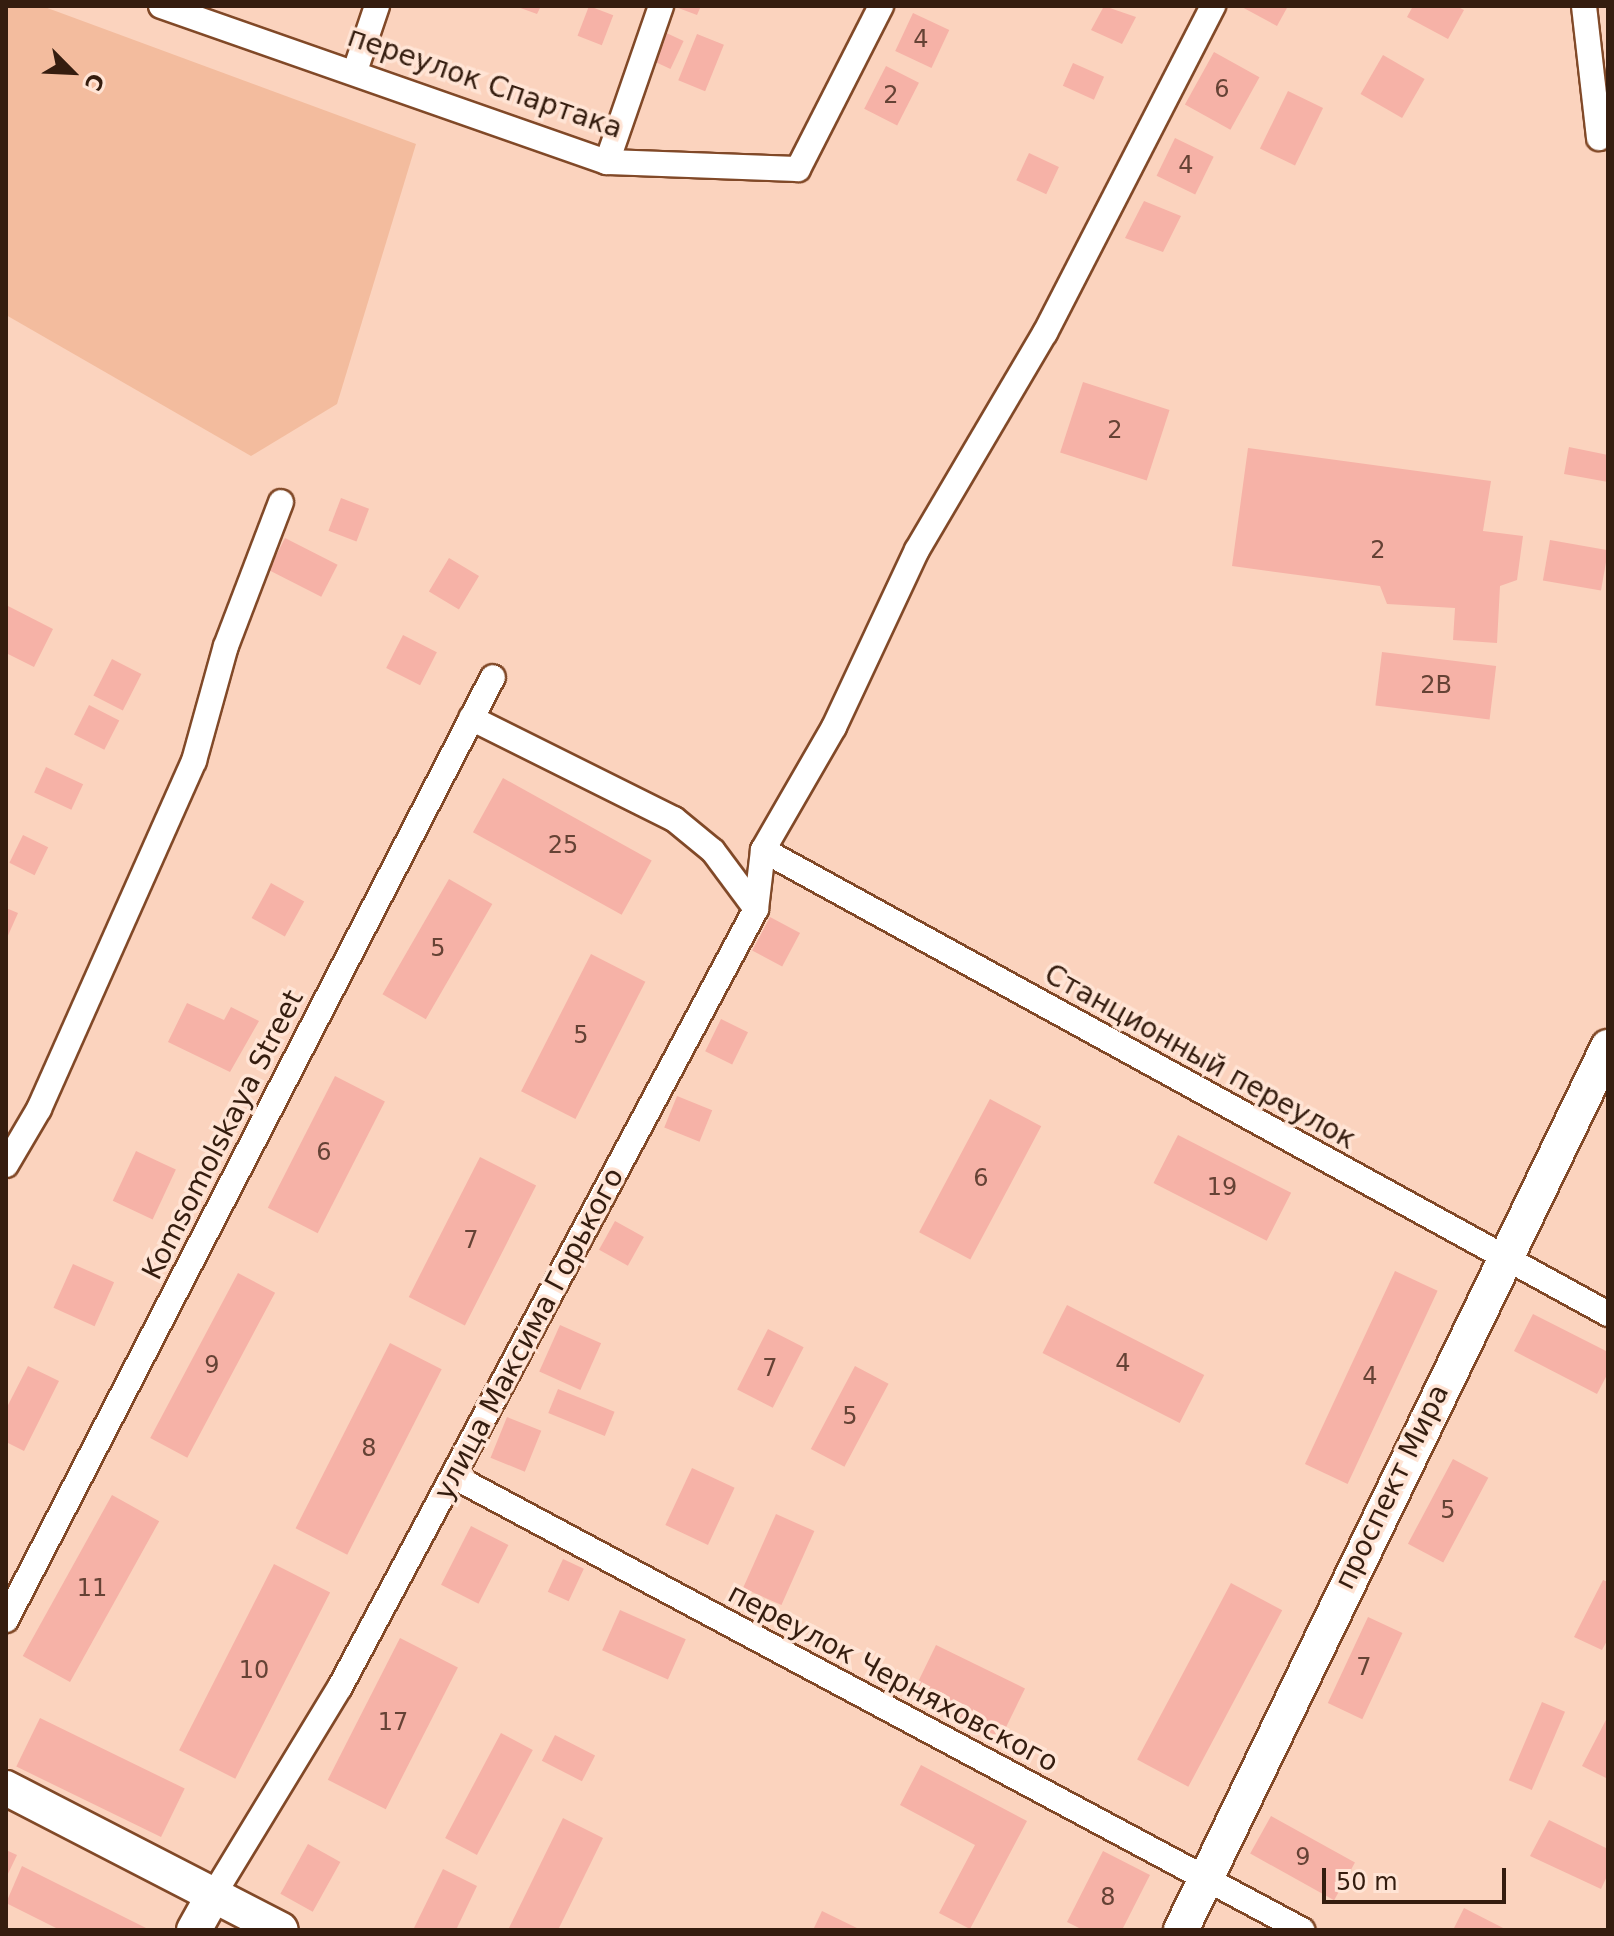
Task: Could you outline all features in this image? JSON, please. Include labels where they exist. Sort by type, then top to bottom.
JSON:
[{"type":"street","name":"переулок Спартака","points":[[161,6],[355,71],[607,162],[798,169],[881,6]]},
{"type":"street","points":[[355,71],[377,6]]},
{"type":"street","points":[[607,162],[661,6]]},
{"type":"street","name":"улица Максима Горького","points":[[194,1930],[340,1687],[756,909],[763,850],[834,727],[917,550],[1065,292],[1213,6]]},
{"type":"street","points":[[1584,6],[1599,138]]},
{"type":"street","points":[[6,1165],[39,1109],[194,761],[226,646],[281,502]]},
{"type":"street","name":"Komsomolskaya Street","points":[[6,1620],[493,677]]},
{"type":"street","points":[[471,718],[674,819],[713,851],[756,909]]},
{"type":"street","name":"Станционный переулок","points":[[763,850],[1608,1314]]},
{"type":"street","name":"проспект Мира","points":[[1181,1930],[1608,1047]]},
{"type":"street","name":"переулок Черняховского","points":[[455,1477],[1302,1930]]},
{"type":"street","points":[[6,1788],[281,1930]]},
{"type":"shaded area","points":[[6,6],[42,6],[416,144],[337,404],[251,456],[6,315]]},
{"type":"building","points":[[515,6],[541,6],[537,14]]},
{"type":"building","points":[[589,6],[613,15],[602,45],[578,36]]},
{"type":"building","points":[[673,6],[701,6],[697,15]]},
{"type":"building","points":[[1104,6],[1136,17],[1122,44],[1091,30]]},
{"type":"building","points":[[1240,6],[1288,6],[1277,26]]},
{"type":"building","points":[[1413,6],[1456,6],[1464,10],[1448,39],[1407,17]]},
{"type":"building","points":[[913,13],[949,30],[932,68],[895,51]]},
{"type":"building","points":[[660,30],[684,41],[670,69],[647,58]]},
{"type":"building","points":[[697,34],[724,45],[705,91],[678,80]]},
{"type":"building","points":[[1214,52],[1259,77],[1230,130],[1185,104]]},
{"type":"building","points":[[1383,55],[1425,79],[1402,118],[1360,94]]},
{"type":"building","points":[[1073,63],[1104,77],[1094,100],[1063,86]]},
{"type":"building","points":[[886,66],[919,83],[897,126],[864,109]]},
{"type":"building","points":[[1288,91],[1323,108],[1295,166],[1260,149]]},
{"type":"building","points":[[1175,138],[1214,157],[1195,195],[1157,176]]},
{"type":"building","points":[[1029,153],[1059,167],[1046,194],[1016,180]]},
{"type":"building","points":[[1144,201],[1181,216],[1163,252],[1125,238]]},
{"type":"building","points":[[1083,382],[1170,410],[1147,480],[1060,452]]},
{"type":"building","points":[[1569,447],[1608,455],[1608,482],[1564,474]]},
{"type":"building","points":[[1248,448],[1491,481],[1483,531],[1523,536],[1517,580],[1500,586],[1497,643],[1453,640],[1455,608],[1387,604],[1380,586],[1232,566]]},
{"type":"building","points":[[341,498],[369,509],[356,541],[328,531]]},
{"type":"building","points":[[285,538],[338,565],[321,597],[269,570]]},
{"type":"building","points":[[1550,540],[1608,550],[1601,591],[1543,580]]},
{"type":"building","points":[[449,558],[479,576],[459,609],[429,591]]},
{"type":"building","points":[[6,605],[53,629],[34,667],[6,653]]},
{"type":"building","points":[[403,635],[437,652],[420,685],[386,668]]},
{"type":"building","points":[[1382,652],[1496,666],[1490,720],[1375,706]]},
{"type":"building","points":[[112,659],[141,674],[123,711],[93,696]]},
{"type":"building","points":[[89,705],[119,720],[104,750],[74,734]]},
{"type":"building","points":[[46,767],[83,784],[71,810],[34,792]]},
{"type":"building","points":[[503,778],[652,860],[622,915],[473,832]]},
{"type":"building","points":[[23,835],[48,847],[35,875],[9,863]]},
{"type":"building","points":[[449,879],[492,904],[426,1019],[382,994]]},
{"type":"building","points":[[271,883],[304,901],[285,936],[252,918]]},
{"type":"building","points":[[6,908],[18,913],[6,940]]},
{"type":"building","points":[[770,917],[800,933],[782,967],[752,951]]},
{"type":"building","points":[[591,954],[645,982],[575,1119],[521,1091]]},
{"type":"building","points":[[187,1003],[224,1020],[231,1007],[259,1021],[230,1072],[168,1042]]},
{"type":"building","points":[[721,1019],[748,1032],[732,1065],[705,1051]]},
{"type":"building","points":[[335,1076],[385,1101],[318,1233],[268,1208]]},
{"type":"building","points":[[677,1096],[712,1110],[699,1142],[664,1128]]},
{"type":"building","points":[[990,1099],[1041,1126],[970,1260],[919,1232]]},
{"type":"building","points":[[1178,1135],[1291,1193],[1267,1241],[1153,1183]]},
{"type":"building","points":[[136,1151],[176,1170],[153,1219],[113,1201]]},
{"type":"building","points":[[480,1157],[536,1186],[465,1325],[409,1297]]},
{"type":"building","points":[[615,1221],[644,1237],[628,1266],[599,1250]]},
{"type":"building","points":[[73,1264],[114,1282],[95,1326],[53,1308]]},
{"type":"building","points":[[1395,1271],[1438,1291],[1348,1484],[1305,1464]]},
{"type":"building","points":[[238,1273],[275,1293],[187,1458],[150,1438]]},
{"type":"building","points":[[1067,1305],[1204,1375],[1180,1423],[1042,1353]]},
{"type":"building","points":[[1533,1314],[1608,1352],[1608,1373],[1597,1394],[1514,1351]]},
{"type":"building","points":[[560,1325],[601,1343],[580,1390],[539,1372]]},
{"type":"building","points":[[768,1329],[804,1347],[773,1408],[737,1390]]},
{"type":"building","points":[[390,1343],[442,1369],[347,1555],[296,1528]]},
{"type":"building","points":[[28,1366],[59,1381],[24,1451],[6,1442],[6,1409]]},
{"type":"building","points":[[855,1366],[889,1384],[844,1467],[811,1449]]},
{"type":"building","points":[[558,1389],[615,1412],[605,1436],[548,1413]]},
{"type":"building","points":[[507,1417],[541,1431],[525,1472],[491,1458]]},
{"type":"building","points":[[1453,1459],[1488,1478],[1443,1563],[1408,1544]]},
{"type":"building","points":[[692,1468],[735,1488],[708,1545],[665,1525]]},
{"type":"building","points":[[112,1495],[159,1521],[70,1682],[23,1656]]},
{"type":"building","points":[[776,1514],[814,1531],[781,1605],[743,1588]]},
{"type":"building","points":[[471,1526],[508,1545],[478,1604],[441,1585]]},
{"type":"building","points":[[563,1559],[584,1569],[569,1601],[548,1592]]},
{"type":"building","points":[[274,1564],[330,1593],[235,1779],[179,1750]]},
{"type":"building","points":[[1603,1580],[1608,1582],[1608,1639],[1602,1650],[1574,1637]]},
{"type":"building","points":[[1231,1583],[1282,1610],[1188,1787],[1137,1760]]},
{"type":"building","points":[[620,1610],[686,1639],[668,1679],[602,1650]]},
{"type":"building","points":[[1368,1617],[1402,1633],[1362,1719],[1328,1703]]},
{"type":"building","points":[[400,1638],[458,1668],[386,1809],[328,1780]]},
{"type":"building","points":[[936,1645],[1025,1688],[1001,1738],[912,1694]]},
{"type":"building","points":[[1542,1702],[1565,1712],[1532,1790],[1509,1780]]},
{"type":"building","points":[[1608,1716],[1608,1779],[1582,1766]]},
{"type":"building","points":[[40,1718],[185,1789],[161,1837],[16,1767]]},
{"type":"building","points":[[501,1733],[533,1750],[477,1855],[445,1838]]},
{"type":"building","points":[[555,1735],[595,1755],[582,1781],[542,1761]]},
{"type":"building","points":[[921,1765],[1027,1821],[970,1929],[939,1913],[975,1845],[900,1805]]},
{"type":"building","points":[[1271,1816],[1355,1863],[1334,1900],[1250,1854]]},
{"type":"building","points":[[563,1818],[603,1838],[558,1930],[508,1930]]},
{"type":"building","points":[[1549,1820],[1608,1849],[1608,1874],[1601,1889],[1530,1856]]},
{"type":"building","points":[[308,1844],[340,1862],[313,1912],[280,1894]]},
{"type":"building","points":[[6,1850],[17,1855],[6,1878]]},
{"type":"building","points":[[1103,1851],[1150,1875],[1122,1930],[1083,1930],[1067,1922]]},
{"type":"building","points":[[22,1866],[150,1930],[60,1930],[6,1903]]},
{"type":"building","points":[[443,1869],[477,1886],[456,1930],[413,1930]]},
{"type":"building","points":[[1464,1908],[1507,1930],[1453,1930]]},
{"type":"building","points":[[822,1911],[861,1930],[813,1930]]}]
